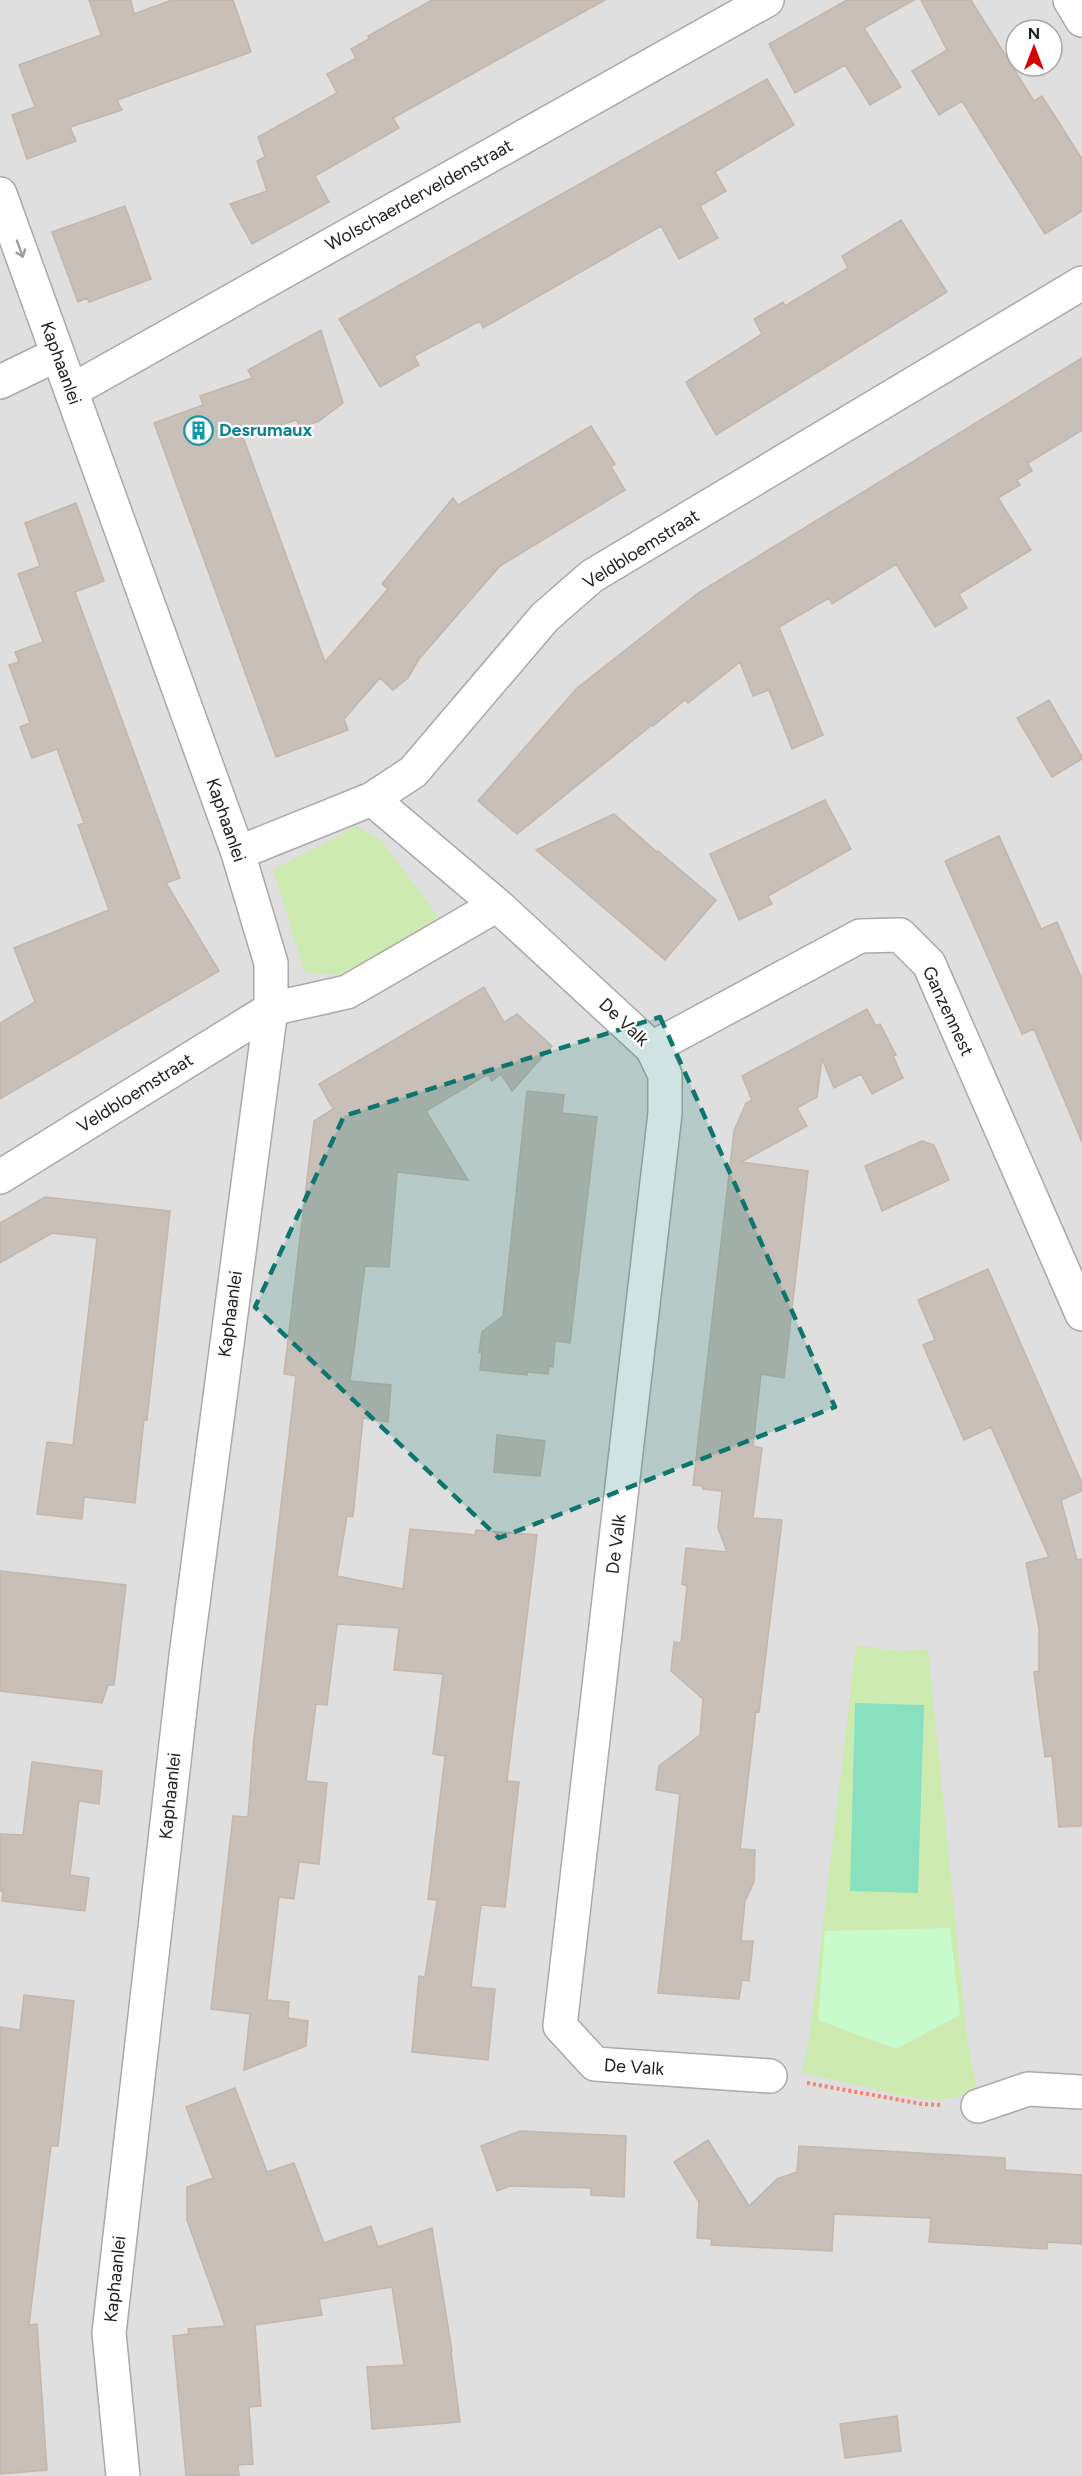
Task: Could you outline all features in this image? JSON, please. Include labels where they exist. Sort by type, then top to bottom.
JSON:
[{"type":"street","name":"Wolschaerderveldenstraat","points":[[71,391],[767,0]]},
{"type":"street","points":[[1070,0],[1082,20]]},
{"type":"street","name":"Kaphaanlei","points":[[0,194],[238,853],[271,963],[271,1009],[186,1656],[109,2332],[123,2476]]},
{"type":"street","name":"Veldbloemstraat","points":[[238,853],[372,799],[413,772],[545,617],[592,576],[1082,283]]},
{"type":"street","points":[[0,382],[58,354]]},
{"type":"street","name":"De Valk","points":[[372,799],[497,904],[652,1048],[665,1075],[665,1113],[560,2026],[595,2064],[770,2076]]},
{"type":"street","points":[[271,1009],[347,992],[497,904]]},
{"type":"street","name":"Ganzennest","points":[[652,1048],[860,936],[900,935],[929,964],[1082,1314]]},
{"type":"street","name":"Veldbloemstraat","points":[[0,1177],[271,1009]]},
{"type":"street","points":[[978,2106],[1028,2089],[1082,2092]]},
{"type":"path","points":[[770,2076],[922,2104],[978,2106]]},
{"type":"highlighted area","points":[[660,1017],[835,1407],[499,1538],[255,1307],[344,1116]]},
{"type":"shaded area","points":[[0,0],[1082,0],[1082,2476],[0,2476]]},
{"type":"green space","points":[[356,826],[382,841],[437,915],[429,928],[338,975],[305,972],[273,870]]},
{"type":"green space","points":[[856,1645],[898,1651],[928,1649],[968,2046],[977,2088],[965,2095],[952,2098],[908,2097],[802,2073],[810,2034]]},
{"type":"green space","points":[[855,1703],[924,1705],[918,1893],[850,1891]]},
{"type":"green space","points":[[950,1928],[960,2015],[896,2049],[818,2020],[825,1931]]},
{"type":"building","points":[[89,0],[131,0],[134,14],[172,0],[233,0],[251,52],[117,100],[122,110],[70,127],[76,141],[27,159],[12,115],[35,107],[19,65],[101,35]]},
{"type":"building","points":[[432,0],[605,0],[393,118],[399,128],[315,176],[329,202],[252,244],[230,204],[267,191],[257,161],[265,157],[258,137],[337,93],[327,74],[356,58],[351,49],[369,39],[368,36]]},
{"type":"building","points":[[847,0],[914,0],[864,28],[901,87],[870,105],[845,65],[795,93],[769,44]]},
{"type":"building","points":[[921,0],[971,0],[1004,53],[1004,78],[1020,78],[1034,101],[1042,96],[1082,159],[1082,211],[1045,234],[962,101],[939,115],[912,71],[947,50]]},
{"type":"building","points":[[767,79],[794,125],[715,172],[726,191],[700,206],[718,238],[679,259],[661,226],[483,328],[480,321],[414,356],[419,365],[380,387],[339,319]]},
{"type":"building","points":[[125,206],[151,279],[89,302],[87,298],[78,302],[52,232]]},
{"type":"building","points":[[901,220],[947,292],[716,435],[686,382],[762,334],[754,319],[783,302],[785,306],[848,268],[842,256]]},
{"type":"building","points":[[321,330],[343,403],[319,421],[301,428],[296,420],[243,437],[325,662],[388,589],[382,584],[453,498],[458,505],[591,426],[615,464],[611,467],[625,490],[500,566],[419,659],[408,678],[393,690],[380,678],[344,719],[348,730],[276,757],[154,423],[203,405],[200,396],[252,378],[248,370]]},
{"type":"building","points":[[1082,358],[1082,430],[1028,463],[1032,471],[1017,480],[1020,485],[998,498],[1031,550],[959,594],[967,608],[935,627],[896,564],[832,604],[829,598],[779,627],[823,735],[792,749],[769,690],[753,696],[740,662],[688,703],[685,700],[652,725],[517,834],[478,801],[577,688],[698,593]]},
{"type":"building","points":[[76,503],[104,581],[75,592],[180,878],[166,883],[219,971],[0,1099],[0,1023],[35,1002],[14,948],[109,910],[78,825],[84,823],[57,749],[32,758],[20,727],[30,723],[9,665],[19,662],[15,652],[43,642],[18,574],[40,566],[25,523]]},
{"type":"building","points":[[1049,700],[1082,757],[1052,777],[1017,718]]},
{"type":"building","points":[[825,800],[851,849],[768,896],[772,904],[739,920],[710,854]]},
{"type":"building","points":[[614,814],[716,900],[665,960],[536,850]]},
{"type":"building","points":[[999,836],[1041,929],[1057,922],[1082,979],[1082,1142],[1034,1029],[1022,1034],[945,861]]},
{"type":"building","points":[[484,987],[504,1022],[517,1014],[552,1046],[512,1091],[501,1074],[492,1081],[488,1074],[426,1111],[468,1180],[397,1172],[389,1267],[365,1266],[350,1381],[391,1385],[388,1422],[363,1418],[353,1517],[347,1516],[337,1576],[403,1589],[410,1529],[475,1535],[476,1530],[537,1535],[507,1781],[519,1782],[505,1907],[481,1905],[471,1987],[495,1989],[488,2060],[412,2052],[419,1976],[425,1977],[437,1900],[428,1899],[445,1756],[433,1754],[443,1674],[394,1670],[399,1628],[337,1624],[327,1705],[316,1704],[306,1781],[327,1783],[319,1864],[299,1862],[294,1899],[279,1897],[267,2000],[289,2002],[288,2018],[308,2021],[306,2046],[244,2070],[250,2014],[211,2009],[233,1816],[248,1817],[254,1738],[296,1376],[284,1374],[314,1121],[333,1109],[319,1084]]},
{"type":"building","points":[[867,1009],[876,1026],[880,1024],[896,1055],[893,1056],[903,1078],[872,1094],[861,1074],[834,1088],[822,1059],[817,1097],[797,1108],[807,1126],[741,1162],[808,1171],[784,1378],[761,1374],[753,1446],[762,1448],[753,1518],[782,1520],[740,1849],[755,1850],[754,1882],[745,1901],[741,1941],[753,1941],[749,1981],[742,1980],[739,1999],[658,1993],[680,1794],[656,1790],[659,1766],[700,1735],[703,1699],[671,1671],[674,1642],[681,1643],[687,1586],[682,1584],[686,1548],[727,1552],[718,1528],[722,1491],[703,1489],[702,1486],[693,1485],[734,1131],[746,1103],[752,1100],[742,1076]]},
{"type":"building","points":[[527,1091],[564,1095],[562,1113],[597,1117],[570,1343],[555,1341],[553,1367],[549,1366],[548,1374],[527,1372],[527,1375],[480,1370],[482,1352],[479,1352],[482,1332],[503,1316]]},
{"type":"building","points":[[922,1141],[934,1145],[949,1180],[882,1211],[865,1166]]},
{"type":"building","points":[[45,1197],[170,1211],[147,1420],[144,1419],[135,1503],[84,1497],[82,1519],[37,1514],[47,1442],[73,1445],[97,1238],[52,1233],[0,1263],[0,1223]]},
{"type":"building","points":[[988,1269],[1082,1483],[1082,1491],[1061,1500],[1077,1560],[1082,1559],[1082,1826],[1059,1827],[1052,1756],[1045,1757],[1034,1672],[1039,1671],[1039,1628],[1026,1563],[1049,1557],[991,1427],[964,1440],[923,1345],[935,1340],[918,1300]]},
{"type":"building","points":[[497,1435],[545,1441],[540,1476],[494,1472]]},
{"type":"building","points":[[0,1571],[126,1585],[114,1685],[108,1685],[102,1703],[0,1691]]},
{"type":"building","points":[[32,1762],[102,1771],[99,1804],[79,1801],[70,1875],[89,1878],[85,1911],[2,1901],[0,1834],[23,1835]]},
{"type":"building","points":[[24,1995],[74,2001],[58,2146],[51,2146],[29,2325],[37,2324],[47,2470],[0,2474],[0,2027],[20,2030]]},
{"type":"building","points":[[235,2088],[267,2172],[294,2163],[324,2243],[371,2226],[378,2247],[432,2228],[452,2351],[460,2422],[372,2429],[367,2367],[404,2365],[392,2287],[319,2299],[322,2315],[255,2325],[261,2406],[249,2407],[253,2464],[238,2465],[239,2476],[186,2476],[173,2336],[189,2334],[188,2329],[225,2326],[187,2220],[187,2187],[213,2178],[186,2107]]},
{"type":"building","points":[[520,2131],[626,2136],[624,2197],[591,2195],[591,2188],[510,2186],[497,2191],[481,2146]]},
{"type":"building","points":[[708,2140],[749,2206],[777,2179],[797,2172],[799,2146],[1005,2158],[1005,2170],[1082,2175],[1082,2244],[1047,2242],[1047,2249],[929,2242],[931,2218],[834,2214],[832,2251],[711,2245],[712,2239],[697,2238],[699,2202],[674,2162]]},
{"type":"building","points":[[897,2416],[901,2451],[845,2458],[840,2424]]},
{"type":"place","name":"Desrumaux","points":[[198,430]]}]
